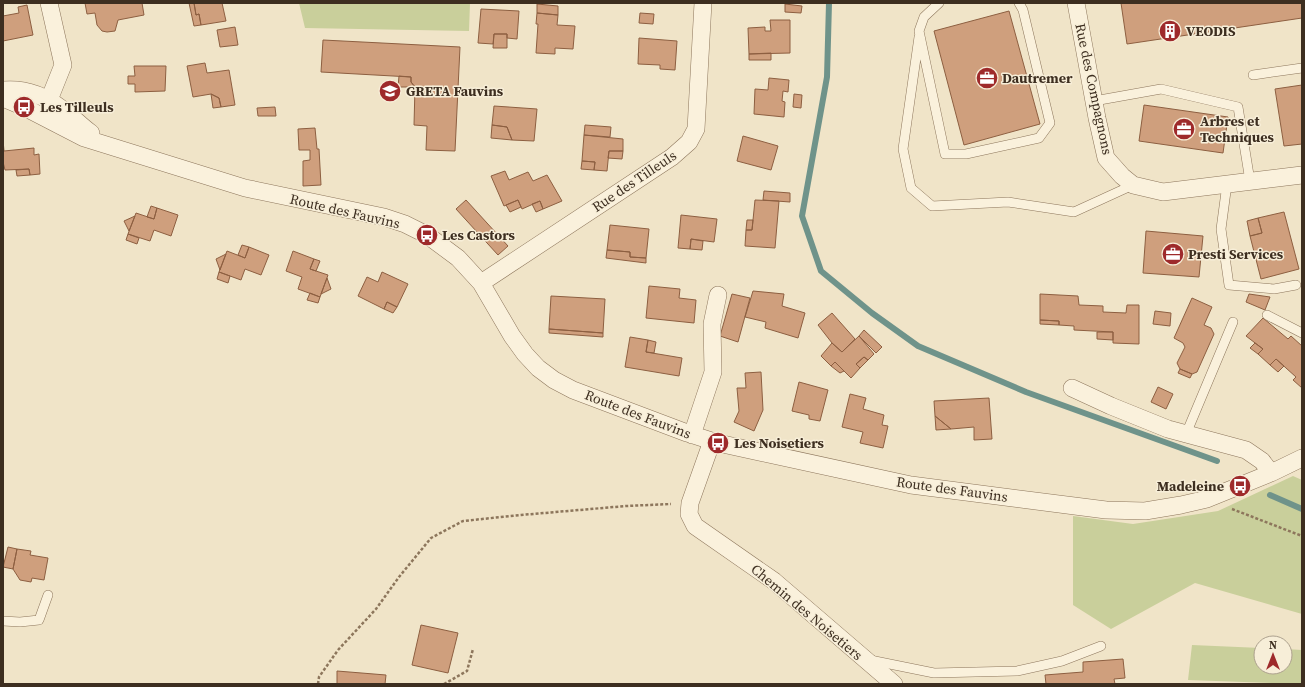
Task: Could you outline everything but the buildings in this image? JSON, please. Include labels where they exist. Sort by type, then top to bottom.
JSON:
[{"type":"street","points":[[49,3],[62,65],[49,100],[51,112],[56,123]]},
{"type":"street","name":"Rue des Tilleuls","points":[[481,283],[672,157],[689,142],[696,129],[703,3]]},
{"type":"street","name":"Rue des Compagnons","points":[[1076,3],[1106,158],[1122,176],[1133,185],[1163,192],[1302,175]]},
{"type":"street","name":"Route des Fauvins","points":[[3,90],[28,91],[49,100],[89,132],[113,147]]},
{"type":"street","name":"Route des Fauvins","points":[[3,98],[24,107],[84,138],[245,188],[293,199],[364,212],[405,224],[427,235],[444,246],[458,258],[481,283],[512,336],[525,354],[538,368],[554,380],[573,390],[692,435],[712,441],[911,485],[1106,510],[1145,511],[1207,499],[1271,473],[1302,458]]},
{"type":"street","points":[[24,107],[39,105],[49,100]]},
{"type":"street","points":[[692,435],[713,372],[712,324],[718,294]]},
{"type":"street","points":[[1072,388],[1168,429],[1246,450],[1262,461],[1271,473]]},
{"type":"street","name":"Chemin des Noisetiers","points":[[712,441],[690,503],[689,514],[695,526],[774,581],[894,684]]},
{"type":"lane","points":[[939,3],[924,17],[920,31],[903,149],[911,188],[932,206],[1008,202],[1074,212],[1133,185]]},
{"type":"lane","points":[[920,31],[945,154],[966,154],[1039,138],[1050,123],[1023,10],[1019,3]]},
{"type":"lane","points":[[1254,75],[1302,68]]},
{"type":"lane","points":[[1094,101],[1161,89],[1238,107],[1250,182]]},
{"type":"lane","points":[[1227,184],[1222,229],[1229,284],[1274,289],[1296,285]]},
{"type":"lane","points":[[1267,315],[1302,333]]},
{"type":"lane","points":[[1186,434],[1233,322]]},
{"type":"lane","points":[[3,621],[20,622],[39,620],[48,595]]},
{"type":"lane","points":[[863,658],[934,673],[1016,671],[1062,661],[1101,646]]},
{"type":"path","points":[[1207,499],[1302,536]]},
{"type":"path","points":[[318,684],[319,677],[338,650],[376,609],[399,577],[431,538],[463,521],[619,506],[690,503]]},
{"type":"path","points":[[444,684],[467,671],[473,649]]},
{"type":"green space","points":[[299,3],[470,3],[469,31],[305,28]]},
{"type":"green space","points":[[1293,476],[1302,480],[1302,614],[1195,583],[1111,629],[1073,605],[1073,516],[1133,524],[1218,511]]},
{"type":"green space","points":[[1192,645],[1253,648],[1253,675],[1293,675],[1293,649],[1302,650],[1302,684],[1188,680]]},
{"type":"waterway","points":[[829,3],[827,77],[802,216],[821,271],[872,313],[918,346],[1026,392],[1217,461]]},
{"type":"waterway","points":[[1270,495],[1302,509]]},
{"type":"place","name":"VEODIS","points":[[1170,31]]},
{"type":"place","name":"Dautremer","points":[[987,78]]},
{"type":"place","name":"GRETA Fauvins","points":[[390,91]]},
{"type":"place","name":"Les Tilleuls","points":[[24,107]]},
{"type":"place","name":"Arbres et Techniques","points":[[1184,129]]},
{"type":"place","name":"Les Castors","points":[[427,235]]},
{"type":"place","name":"Presti Services","points":[[1173,254]]},
{"type":"place","name":"Les Noisetiers","points":[[718,443]]},
{"type":"place","name":"Madeleine","points":[[1240,486]]}]
